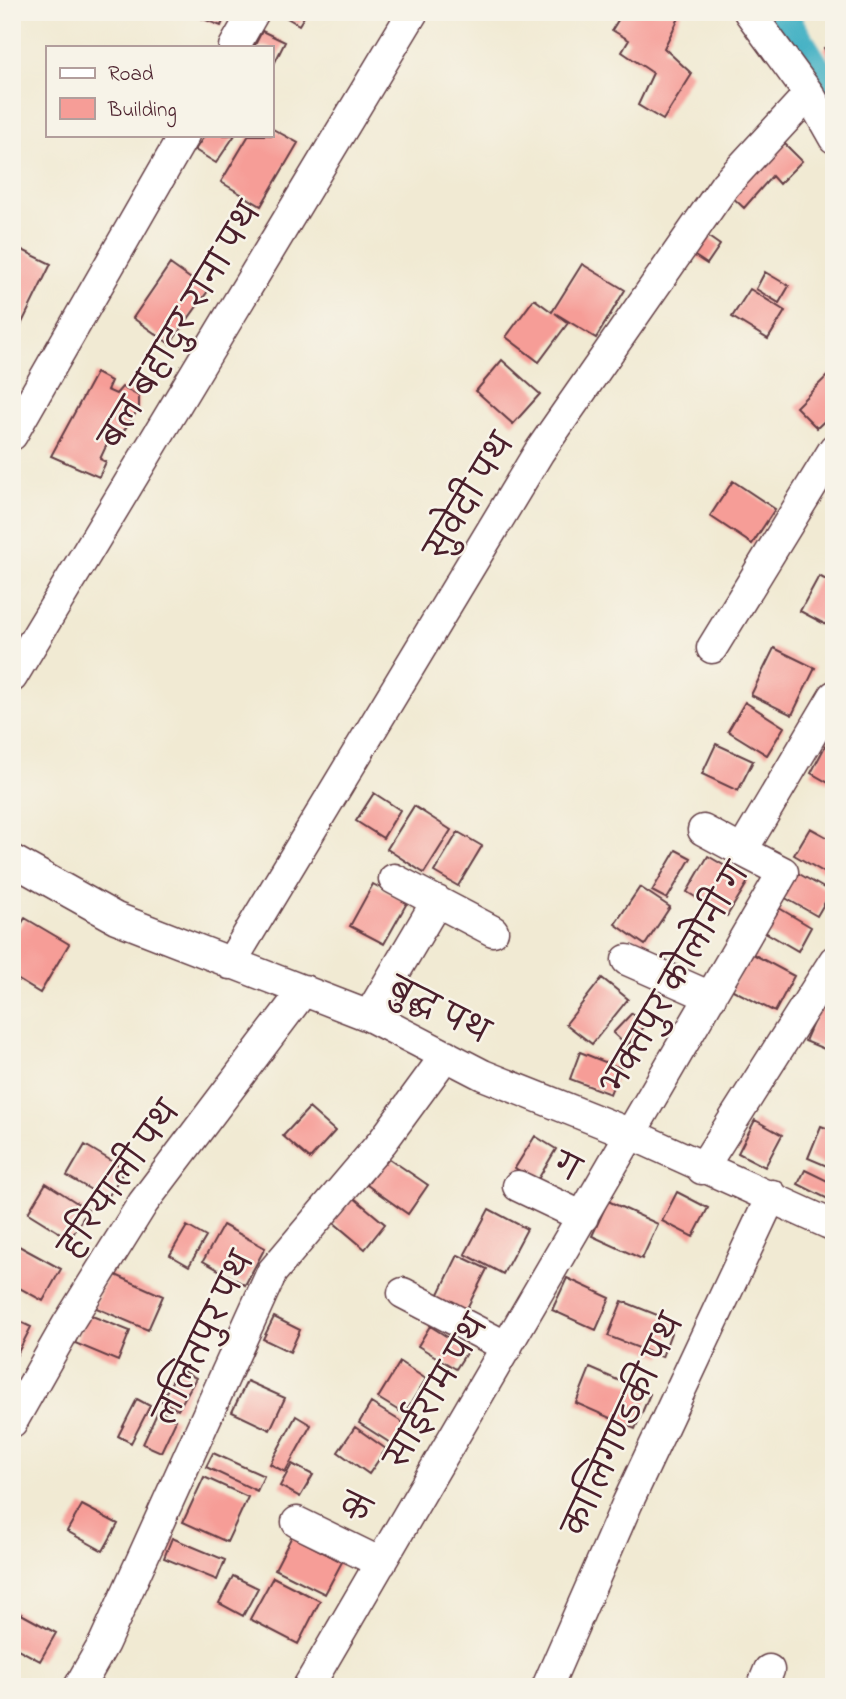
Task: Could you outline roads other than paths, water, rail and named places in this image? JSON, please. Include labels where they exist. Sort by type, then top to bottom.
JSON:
[{"type":"street","points":[[235,46],[254,12]]},
{"type":"street","name":"बल बहादुर राना पथ","points":[[12,677],[413,12]]},
{"type":"street","points":[[750,12],[809,94],[834,138]]},
{"type":"street","name":"सुवेदी पथ","points":[[230,964],[539,452],[725,185],[809,94]]},
{"type":"street","points":[[12,435],[183,136]]},
{"type":"street","points":[[712,648],[834,449]]},
{"type":"street","name":"भक्तपुर कोलोनी ग","points":[[631,1134],[783,872],[742,851],[834,696]]},
{"type":"street","points":[[704,830],[742,851]]},
{"type":"street","name":"बुद्ध पथ","points":[[16,872],[116,918],[369,1016],[483,1074],[631,1134],[702,1168],[772,1195],[834,1226]]},
{"type":"street","points":[[394,879],[493,931]]},
{"type":"street","points":[[369,1016],[437,901]]},
{"type":"street","points":[[627,960],[710,997]]},
{"type":"street","points":[[702,1168],[834,961]]},
{"type":"street","name":"हरियाली पथ","points":[[12,1422],[67,1325],[143,1203],[304,990]]},
{"type":"street","name":"ललितपुर पथ","points":[[79,1687],[104,1643],[272,1272],[383,1141],[446,1055]]},
{"type":"street","name":"साईराम पथ","points":[[309,1687],[631,1134]]},
{"type":"street","name":"ग","points":[[518,1186],[583,1217]]},
{"type":"street","name":"कालिगण्डकी पथ","points":[[547,1687],[627,1504],[772,1195]]},
{"type":"street","points":[[402,1293],[506,1347]]},
{"type":"street","name":"क","points":[[297,1522],[381,1563]]},
{"type":"waterway","points":[[781,12],[834,97]]}]
